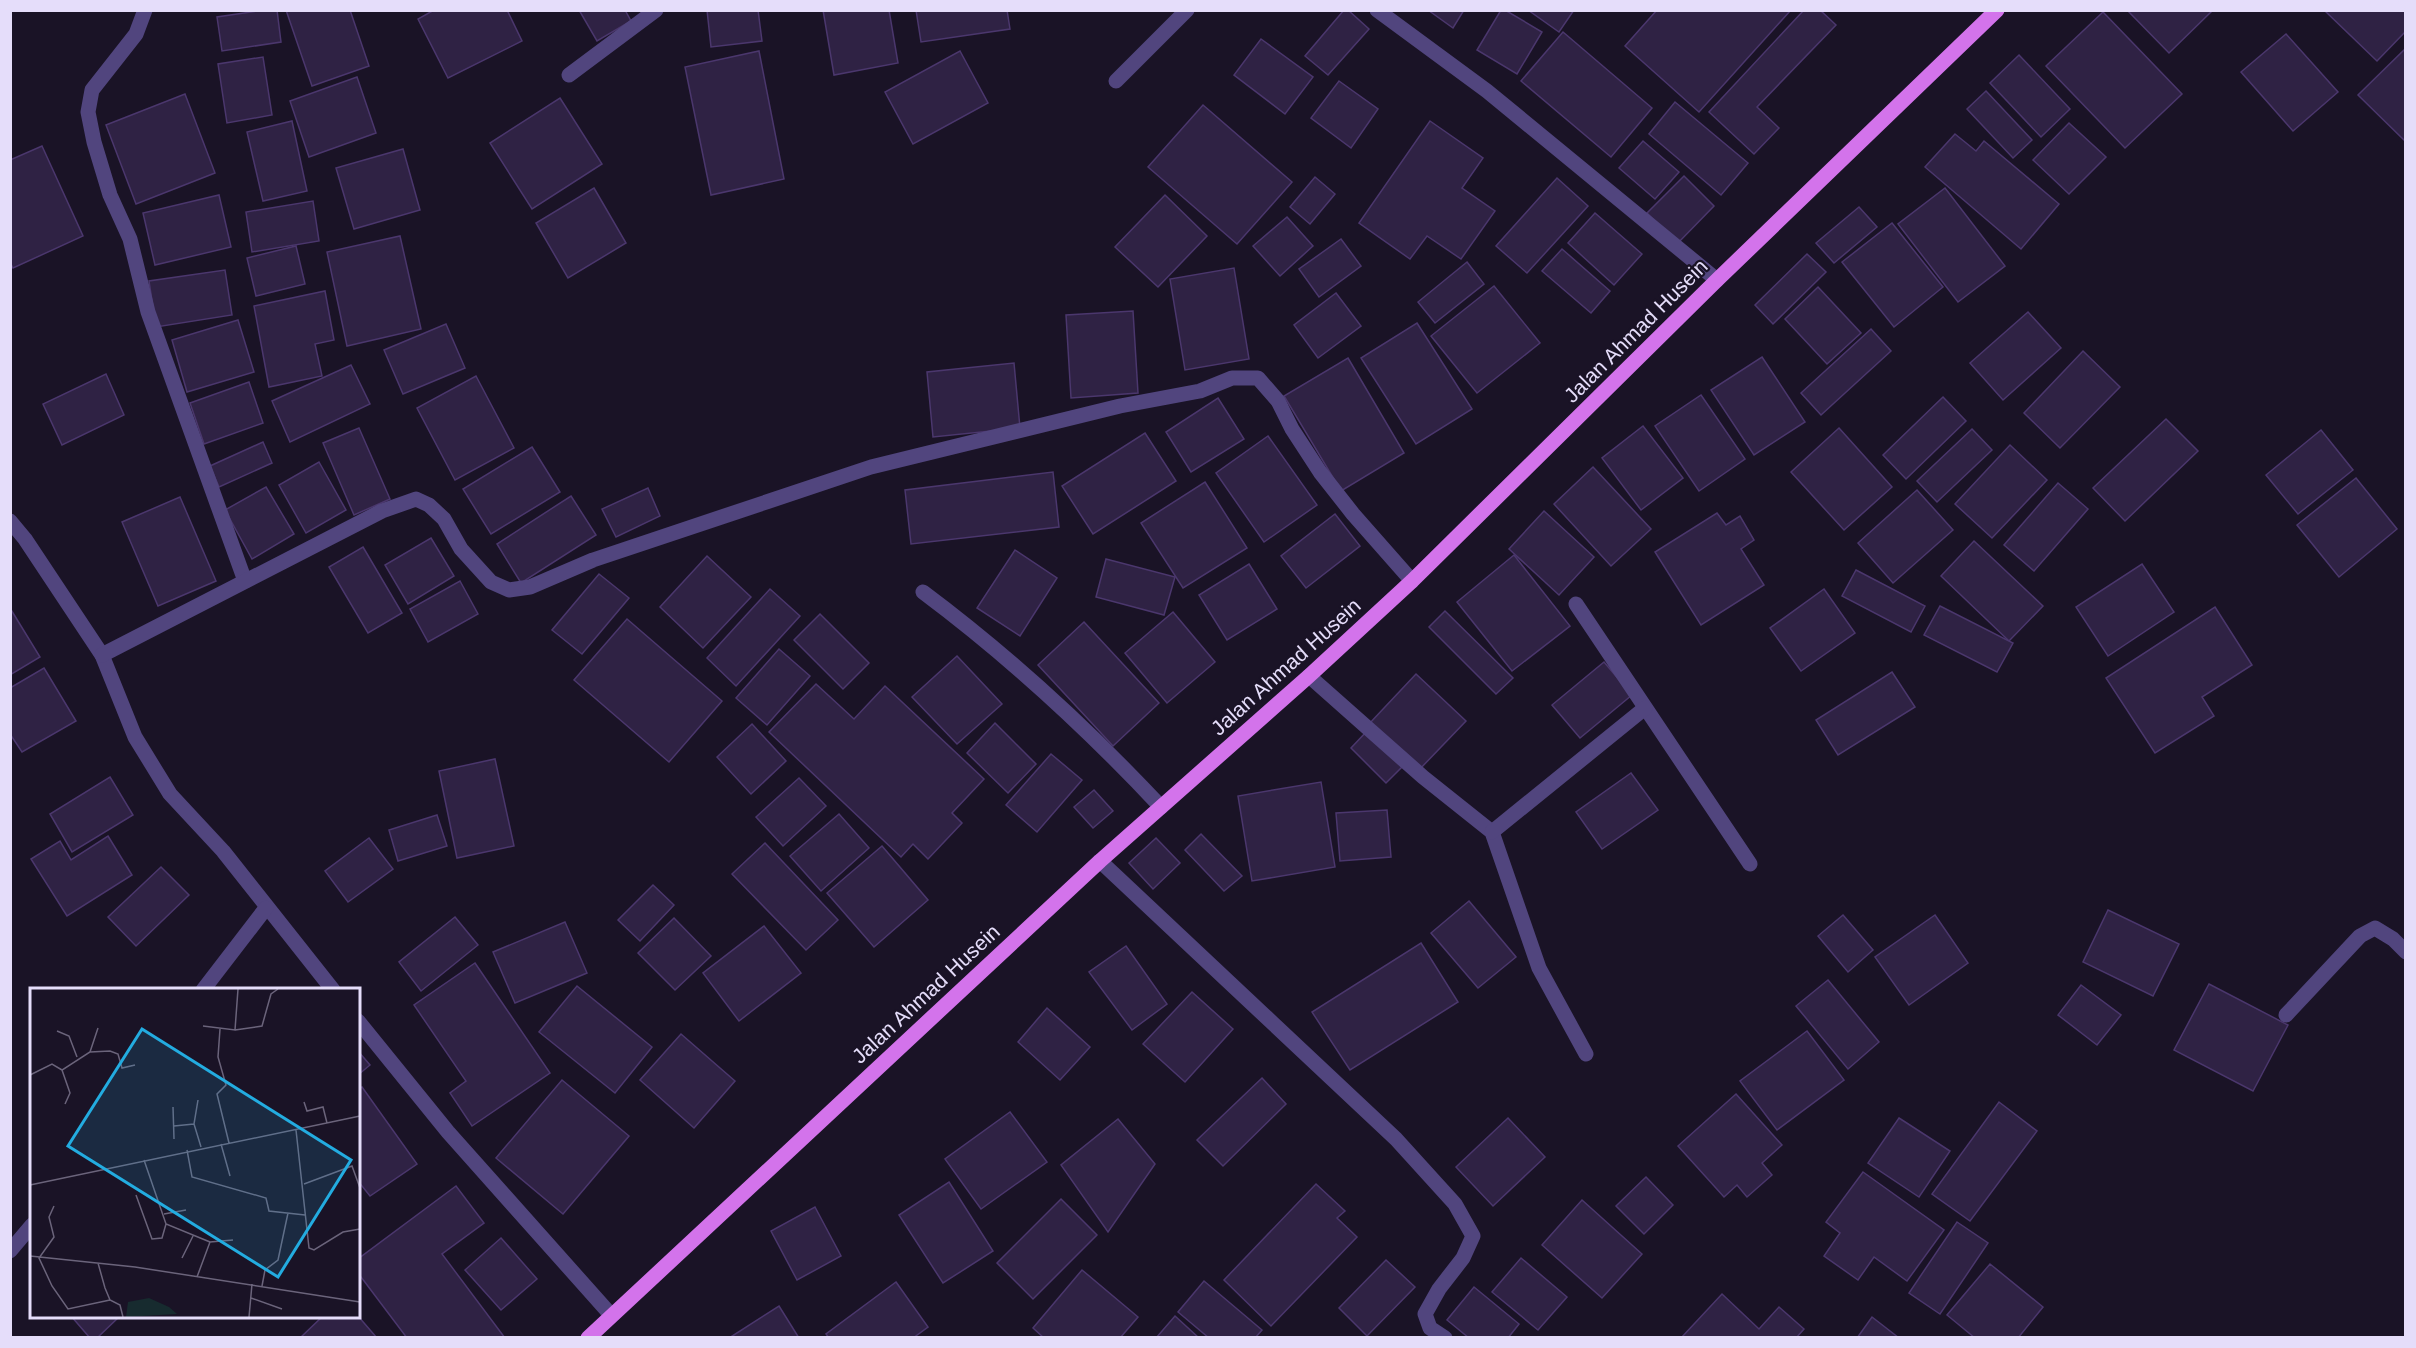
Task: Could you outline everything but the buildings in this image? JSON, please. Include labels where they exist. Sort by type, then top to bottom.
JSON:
[{"type":"main road","name":"Jalan Ahmad Husein","points":[[588,1338],[1100,861],[1309,676],[1412,581],[1717,280],[1997,10]]},
{"type":"street","points":[[145,10],[136,34],[92,90],[88,112],[94,142],[110,195],[130,239],[148,312],[245,581]]},
{"type":"street","points":[[569,75],[656,10]]},
{"type":"street","points":[[1116,81],[1187,10]]},
{"type":"street","points":[[1377,10],[1487,91],[1717,280]]},
{"type":"street","points":[[102,655],[382,511],[416,500],[429,505],[444,519],[461,549],[491,582],[509,590],[530,586],[593,560],[871,467],[1120,406],[1200,391],[1232,378],[1258,378],[1278,401],[1292,429],[1320,472],[1353,514],[1412,581]]},
{"type":"street","points":[[10,521],[25,539],[102,655],[135,737],[170,794],[224,851],[266,908],[331,988]]},
{"type":"street","points":[[923,592],[982,636],[1031,678],[1107,749],[1161,807]]},
{"type":"street","points":[[1576,604],[1749,864]]},
{"type":"street","points":[[1309,676],[1423,777],[1492,832],[1539,968],[1586,1053]]},
{"type":"street","points":[[1492,832],[1645,708]]},
{"type":"street","points":[[1100,861],[1396,1138],[1455,1204],[1473,1236],[1463,1258],[1439,1289],[1425,1314],[1430,1328],[1445,1338]]},
{"type":"street","points":[[205,988],[266,908]]},
{"type":"street","points":[[2286,1015],[2360,936],[2375,928],[2393,939],[2406,952]]},
{"type":"street","points":[[360,1024],[448,1132],[611,1315]]},
{"type":"street","points":[[10,1251],[30,1227]]}]
